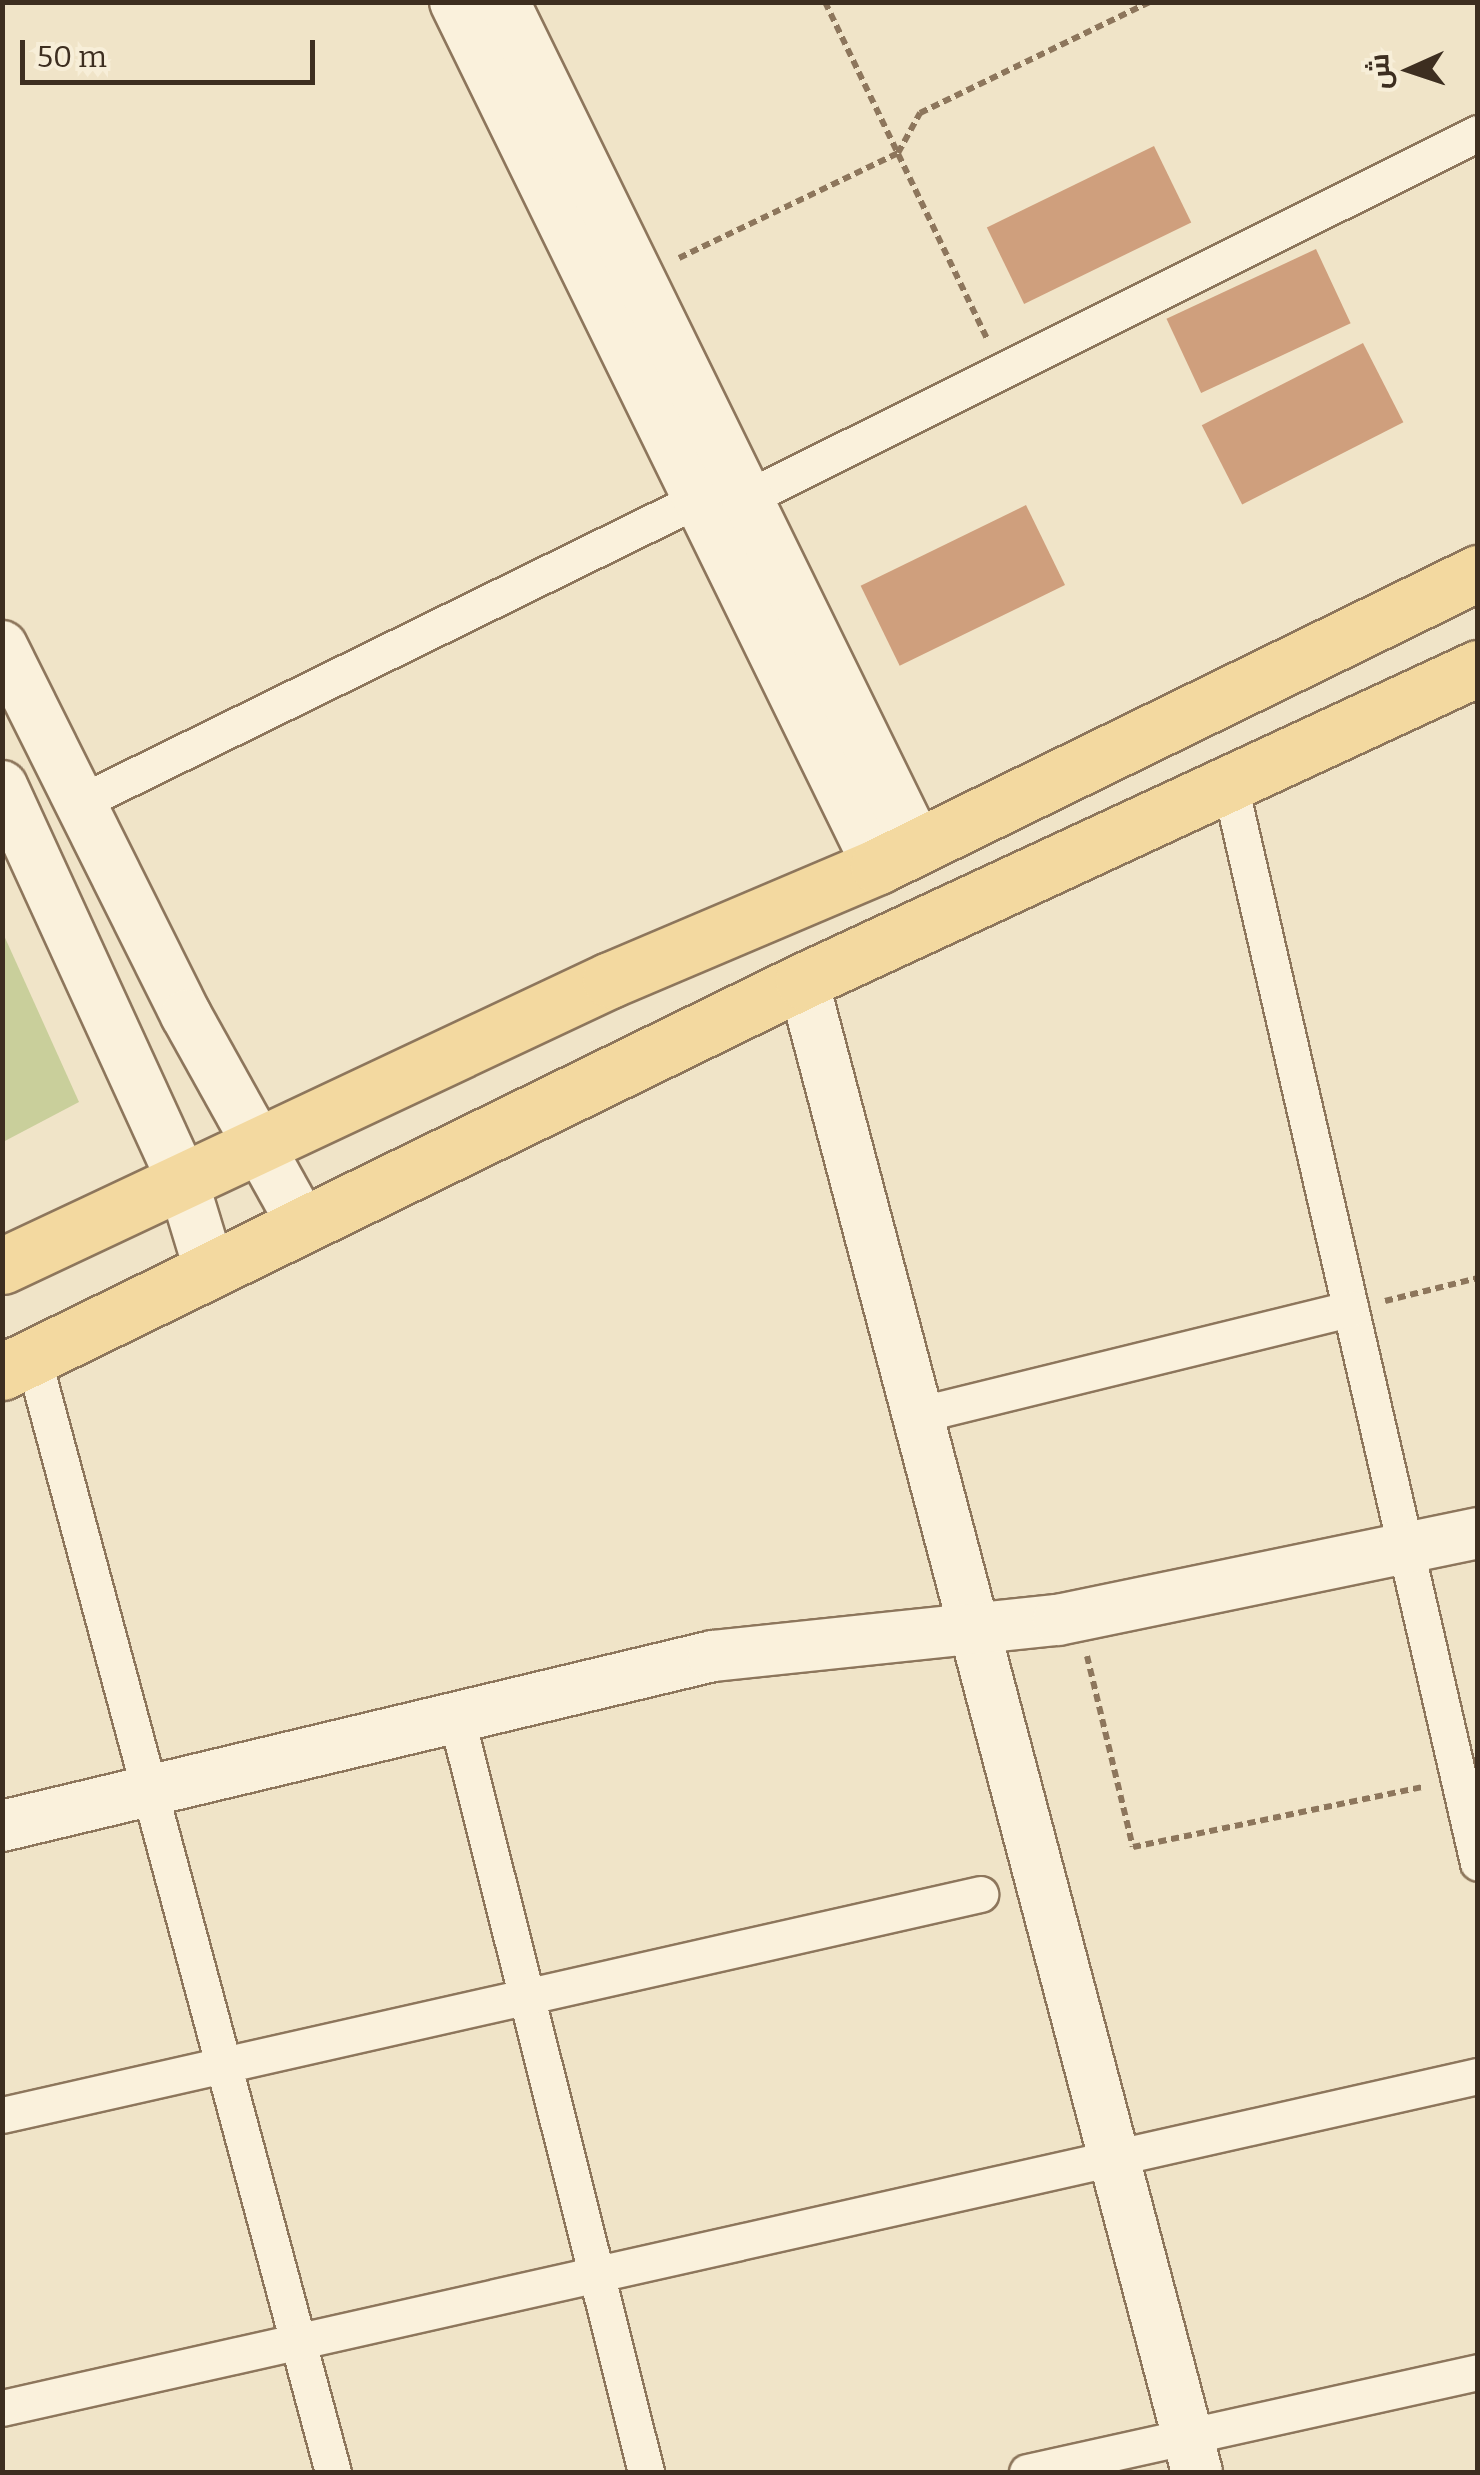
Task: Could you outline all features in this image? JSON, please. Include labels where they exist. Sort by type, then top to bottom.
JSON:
[{"type":"main road","points":[[2,1266],[256,1144],[898,857],[1478,573]]},
{"type":"main road","points":[[18,1365],[803,982],[1228,780],[1478,668]]},
{"type":"street","points":[[456,2],[722,499],[898,857]]},
{"type":"street","points":[[504,2],[638,278],[722,499]]},
{"type":"street","points":[[81,802],[1001,366],[1478,133]]},
{"type":"street","points":[[2,646],[256,1144],[304,1226]]},
{"type":"street","points":[[1228,780],[1478,1863]]},
{"type":"street","points":[[2,786],[182,1179],[210,1270]]},
{"type":"street","points":[[803,982],[921,1414],[1192,2454]]},
{"type":"street","points":[[921,1414],[1350,1309]]},
{"type":"street","points":[[18,1365],[150,1790],[333,2472]]},
{"type":"street","points":[[2,1826],[713,1656],[1077,1616],[1478,1534]]},
{"type":"street","points":[[456,1716],[521,1998],[646,2472]]},
{"type":"street","points":[[2,2116],[980,1894]]},
{"type":"street","points":[[2,2408],[1478,2076]]},
{"type":"street","points":[[1027,2472],[1192,2454],[1478,2372]]},
{"type":"path","points":[[825,2],[1001,366]]},
{"type":"path","points":[[638,278],[898,153],[920,114],[1150,2]]},
{"type":"path","points":[[1350,1309],[1478,1278]]},
{"type":"path","points":[[1077,1616],[1132,1847],[1458,1780]]},
{"type":"green space","points":[[2,931],[79,1102],[3,1142],[2,1142]]},
{"type":"building","points":[[1154,146],[1191,222],[1024,304],[987,228]]},
{"type":"building","points":[[1316,249],[1351,323],[1201,393],[1166,319]]},
{"type":"building","points":[[1363,343],[1403,422],[1242,504],[1202,425]]},
{"type":"building","points":[[1026,505],[1065,585],[900,666],[861,586]]}]
